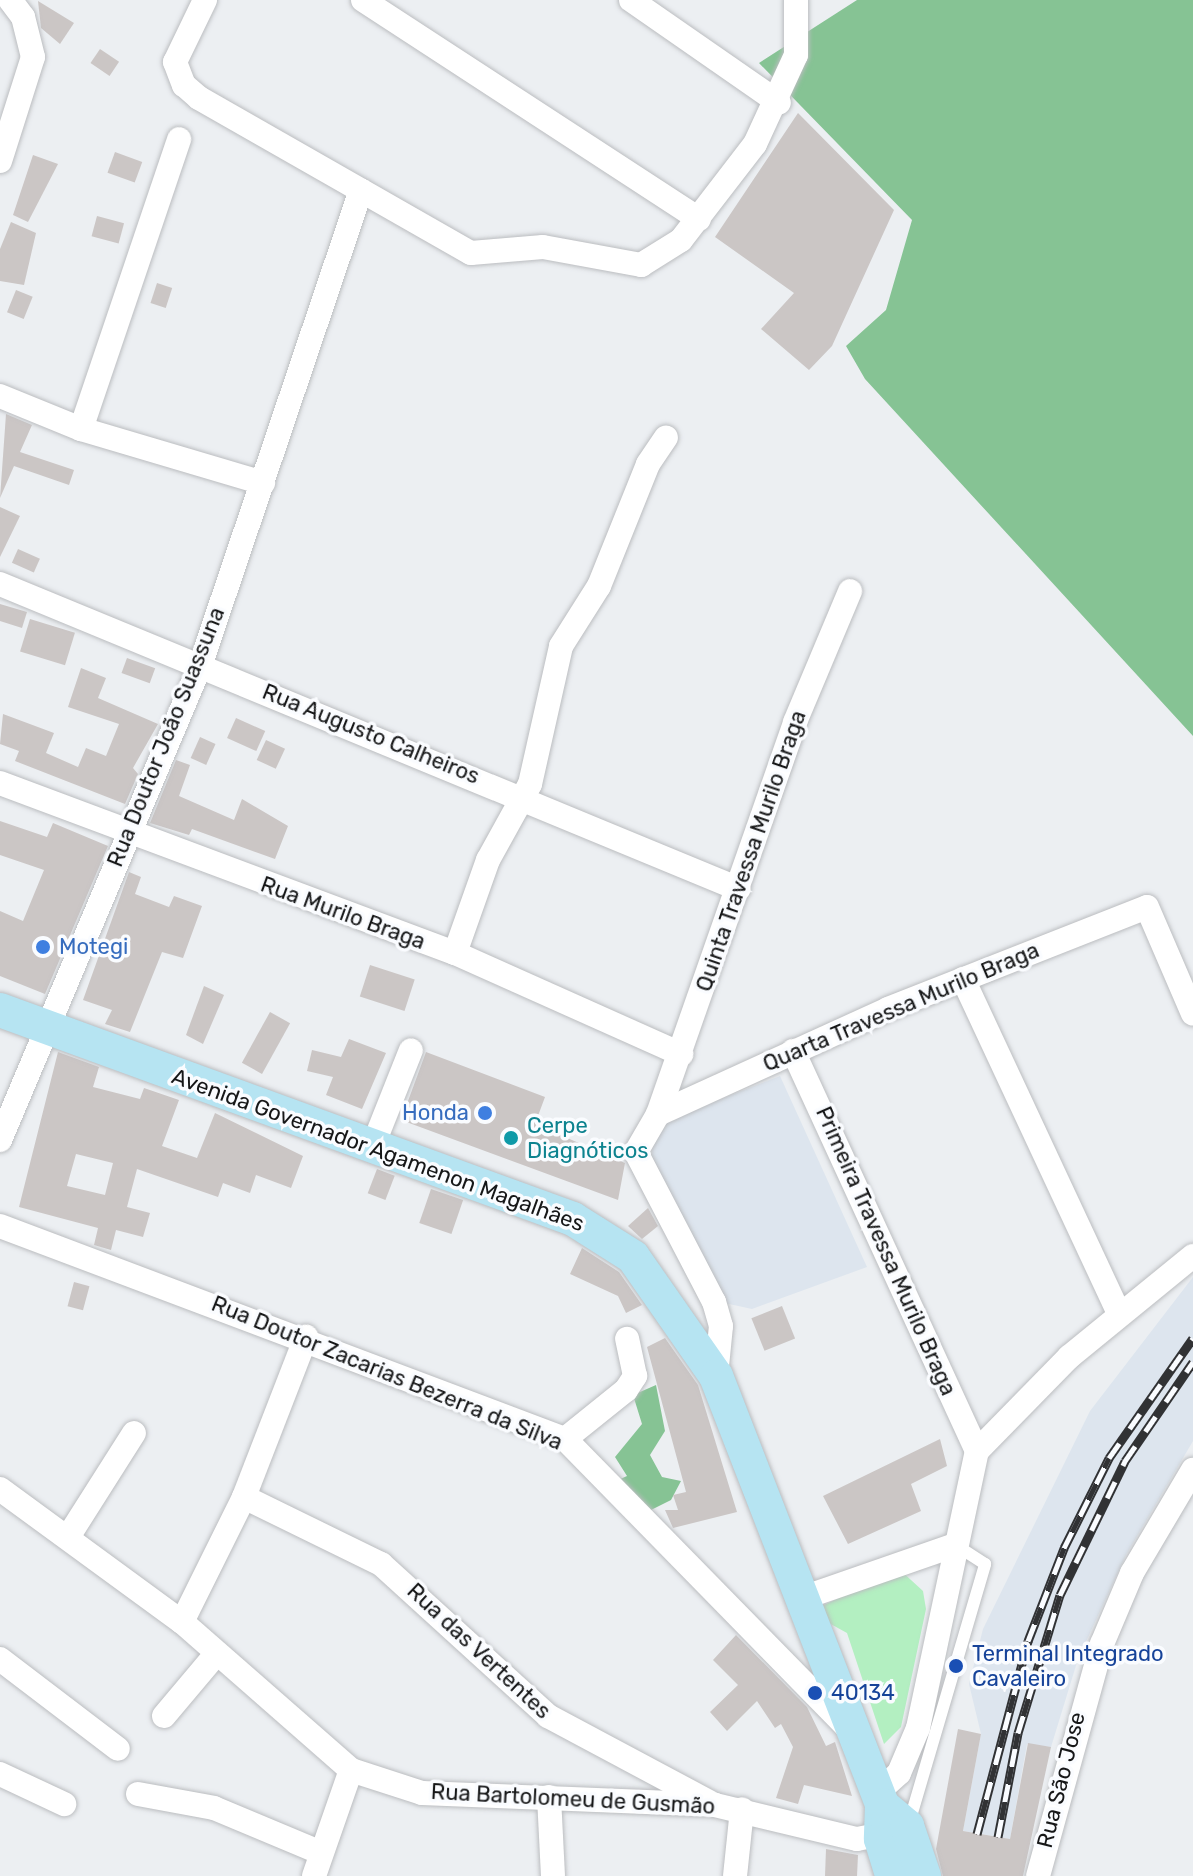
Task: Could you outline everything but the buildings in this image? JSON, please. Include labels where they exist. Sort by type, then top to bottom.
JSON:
[{"type":"main road","name":"Avenida Governador Agamenon Magalhães","points":[[0,1010],[607,1237],[658,1284],[716,1376],[800,1599],[887,1816],[924,1876]]},
{"type":"main road","name":"Avenida Governador Agamenon Magalhães","points":[[887,1816],[892,1876]]},
{"type":"main road","points":[[873,1876],[887,1816]]},
{"type":"street","points":[[0,161],[30,85],[31,37],[10,0]]},
{"type":"street","points":[[205,0],[175,62],[184,85],[199,98],[451,245],[489,253],[543,247],[641,265],[660,258],[699,219],[779,103],[796,55],[796,0]]},
{"type":"street","points":[[363,0],[699,219]]},
{"type":"street","points":[[631,0],[779,103]]},
{"type":"street","points":[[81,429],[179,139]]},
{"type":"street","name":"Rua Doutor João Suassuna","points":[[0,1140],[49,1028],[126,833],[200,666],[361,190]]},
{"type":"street","points":[[0,396],[81,429],[263,483]]},
{"type":"street","points":[[455,953],[488,860],[525,796],[561,646],[599,586],[648,464],[666,437]]},
{"type":"street","name":"Rua Augusto Calheiros","points":[[0,584],[525,796],[739,889]]},
{"type":"street","name":"Quinta Travessa Murilo Braga","points":[[716,1376],[721,1326],[714,1302],[638,1162],[639,1141],[658,1114],[850,591]]},
{"type":"street","name":"Rua Murilo Braga","points":[[0,783],[126,833],[455,953],[681,1054]]},
{"type":"street","name":"Quarta Travessa Murilo Braga","points":[[658,1114],[793,1051],[963,979],[1147,907],[1193,1014]]},
{"type":"street","points":[[963,979],[1119,1313]]},
{"type":"street","points":[[372,1148],[411,1050]]},
{"type":"street","name":"Primeira Travessa Murilo Braga","points":[[793,1051],[977,1451]]},
{"type":"street","name":"Rua Doutor Zacarias Bezerra da Silva","points":[[0,1226],[306,1337],[565,1439],[857,1737]]},
{"type":"street","points":[[887,1816],[899,1773],[918,1728],[977,1451],[1119,1313],[1193,1256]]},
{"type":"street","points":[[182,1622],[244,1497],[306,1337]]},
{"type":"street","points":[[565,1439],[626,1390],[635,1376],[627,1339]]},
{"type":"street","points":[[68,1537],[134,1433]]},
{"type":"street","name":"Rua São Jose","points":[[1038,1876],[1102,1644],[1132,1573],[1193,1470]]},
{"type":"street","name":"Rua Bartolomeu de Gusmão","points":[[0,1489],[182,1622],[351,1770],[422,1793],[715,1805],[887,1816]]},
{"type":"street","name":"Rua das Vertentes","points":[[244,1497],[381,1564],[548,1716],[715,1805]]},
{"type":"street","points":[[800,1599],[955,1545]]},
{"type":"street","points":[[164,1716],[217,1653]]},
{"type":"street","points":[[0,1659],[118,1749]]},
{"type":"street","points":[[138,1794],[214,1808],[317,1864],[351,1770]]},
{"type":"street","points":[[0,1774],[64,1804]]},
{"type":"street","points":[[549,1797],[553,1876]]},
{"type":"street","points":[[735,1876],[742,1809]]},
{"type":"lane","points":[[887,1816],[985,1564],[955,1545]]},
{"type":"shaded area","points":[[780,1076],[867,1267],[752,1309],[720,1302],[652,1157],[653,1125]]},
{"type":"shaded area","points":[[1193,1277],[1193,1441],[1126,1555],[1078,1659],[1051,1747],[1027,1744],[1010,1839],[963,1831],[981,1734],[969,1684],[983,1629],[1090,1411]]},
{"type":"green space","points":[[857,0],[1193,0],[1193,736],[865,379],[846,346],[886,310],[912,220],[759,63]]},
{"type":"green space","points":[[656,1385],[665,1431],[650,1455],[662,1477],[681,1481],[671,1500],[647,1512],[616,1481],[627,1476],[615,1457],[642,1424],[633,1395]]},
{"type":"green space","points":[[899,1569],[923,1591],[926,1609],[901,1727],[884,1744],[847,1633],[827,1622],[822,1606]]},
{"type":"railway","points":[[977,1834],[1028,1641],[1064,1548],[1109,1458],[1193,1338]]},
{"type":"railway","points":[[998,1837],[1018,1733],[1060,1595],[1125,1461],[1193,1362]]},
{"type":"place","name":"Motegi","points":[[43,947]]},
{"type":"place","name":"Honda","points":[[485,1113]]},
{"type":"place","name":"Cerpe Diagnóticos","points":[[511,1138]]},
{"type":"place","name":"Terminal Integrado Cavaleiro","points":[[956,1666]]},
{"type":"place","name":"40134","points":[[815,1693]]}]
